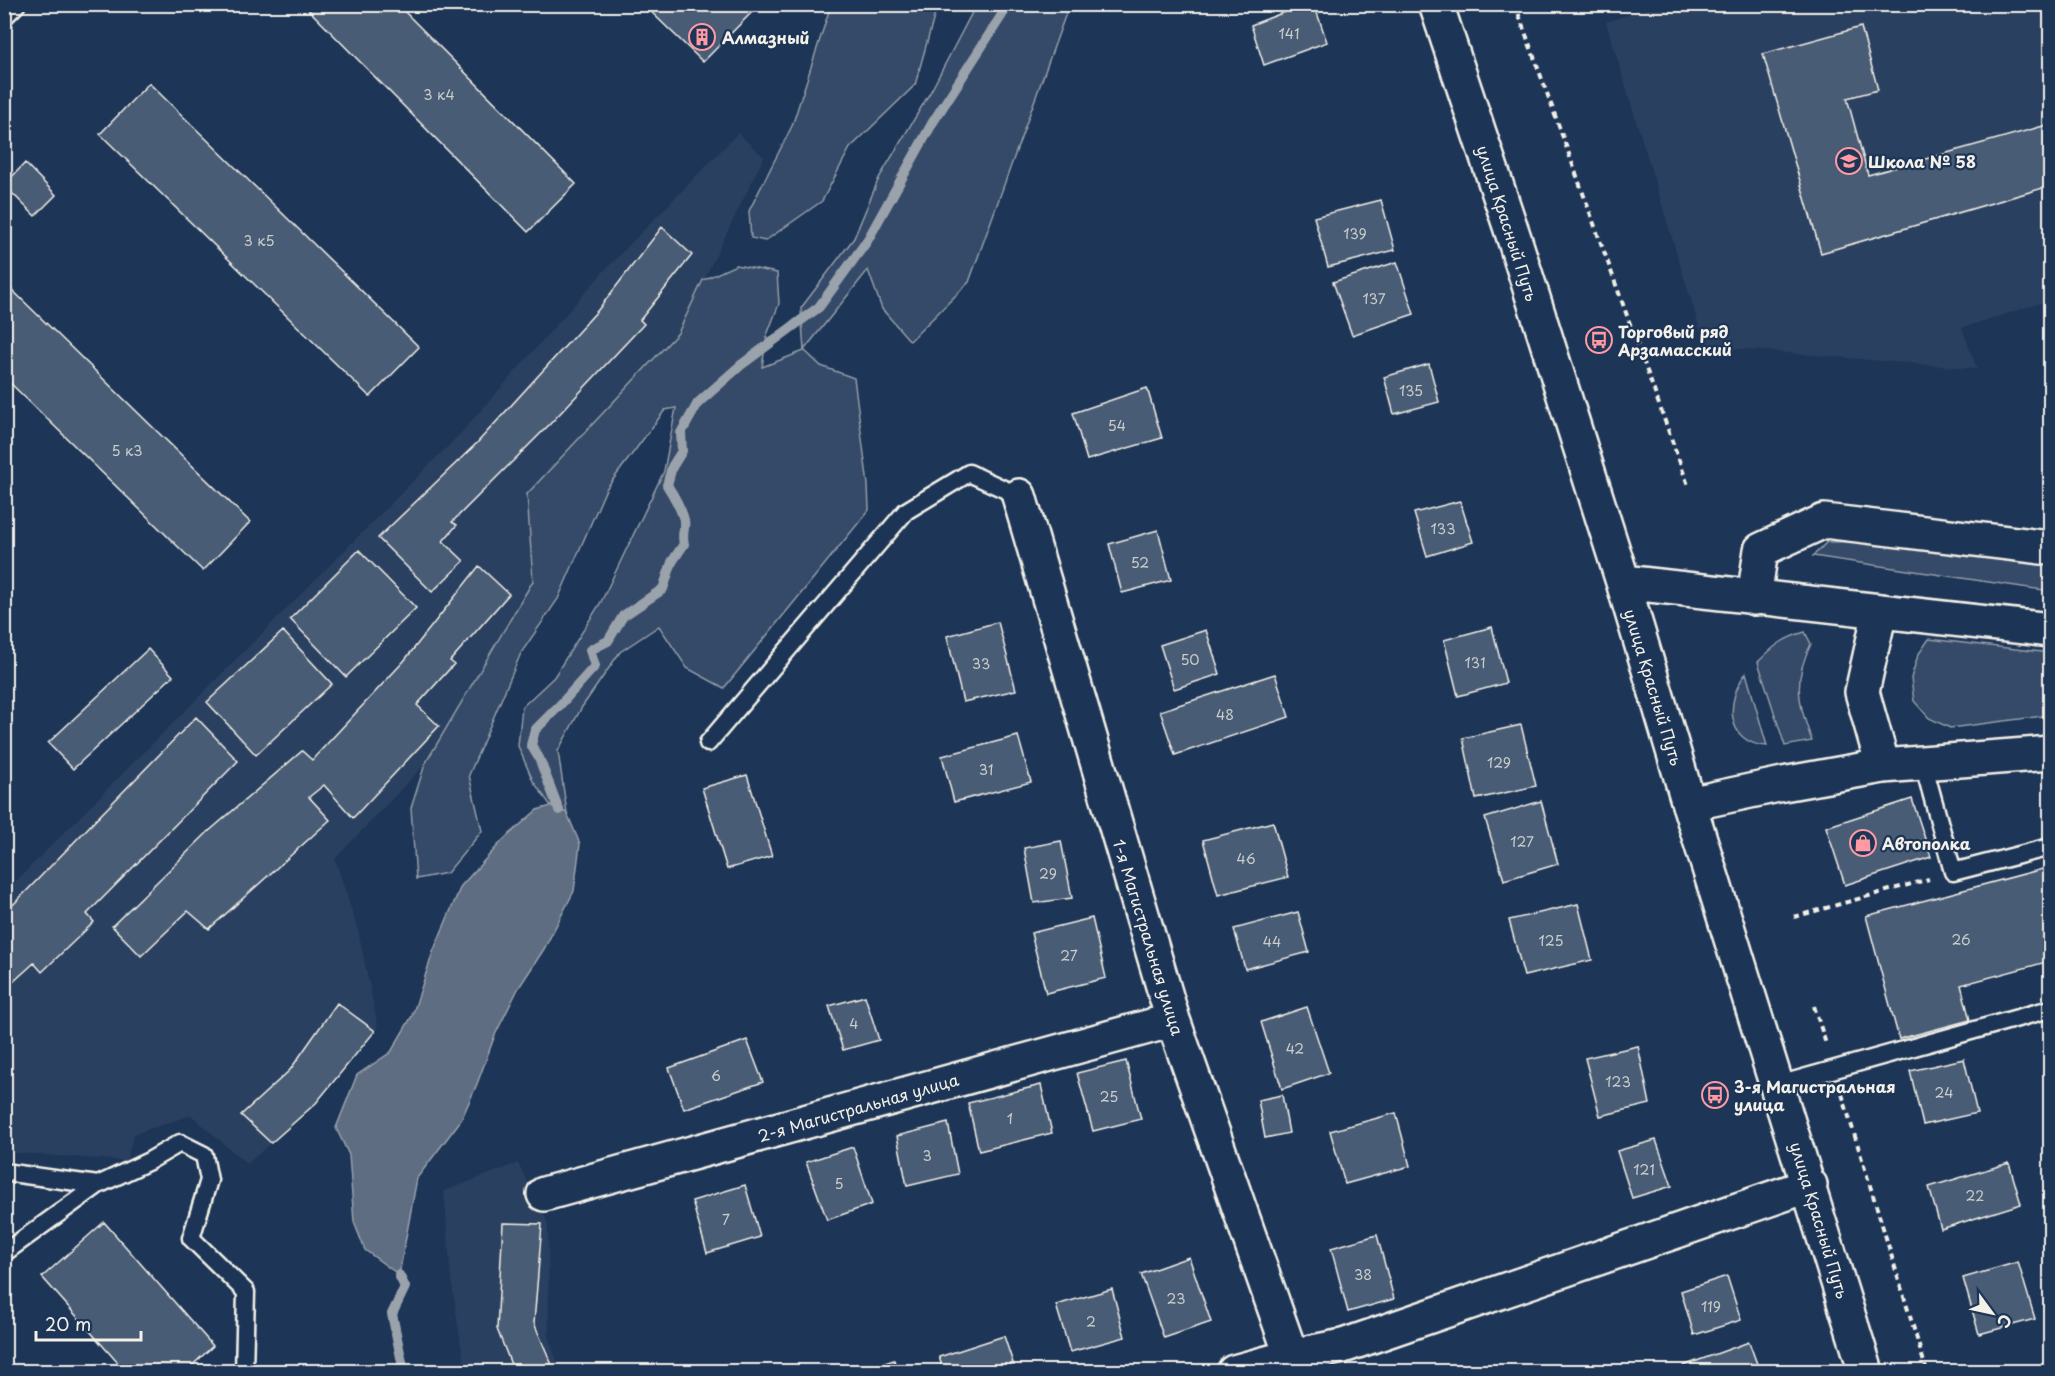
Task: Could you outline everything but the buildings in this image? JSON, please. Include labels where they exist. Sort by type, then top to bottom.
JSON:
[{"type":"street","name":"улица Красный Путь","points":[[1436,4],[1623,582],[1689,804],[1810,1185],[1866,1371]]},
{"type":"street","name":"1-я Магистральная улица","points":[[1019,496],[1173,1020],[1295,1364]]},
{"type":"street","points":[[1754,598],[1761,550],[1824,521],[2050,548]]},
{"type":"street","points":[[1623,582],[2050,630]]},
{"type":"street","points":[[1880,611],[1862,693],[1883,766]]},
{"type":"street","points":[[1689,804],[1883,766],[2050,753]]},
{"type":"street","name":"2-я Магистральная улица","points":[[544,1194],[1173,1020]]},
{"type":"street","points":[[1234,1371],[1295,1364],[1810,1185]]},
{"type":"lane","points":[[4,17],[17,4]]},
{"type":"lane","points":[[708,743],[906,511],[969,473],[1019,496]]},
{"type":"lane","points":[[1923,763],[1953,872],[2050,847]]},
{"type":"lane","points":[[1778,1085],[2050,1009]]},
{"type":"lane","points":[[4,1253],[98,1185],[150,1161],[180,1143],[204,1155],[209,1180],[191,1238],[246,1292],[244,1371]]},
{"type":"lane","points":[[4,1172],[98,1185]]},
{"type":"path","points":[[1515,4],[1689,488]]},
{"type":"path","points":[[1794,917],[1953,872]]},
{"type":"path","points":[[1814,1006],[1927,1371]]},
{"type":"shaded area","name":"Школа № 58","points":[[1661,4],[2050,5],[2050,300],[1962,328],[1977,369],[1705,346],[1606,22]]},
{"type":"shaded area","points":[[831,5],[939,5],[915,85],[850,148],[822,201],[765,241],[751,238],[749,211],[792,126]]},
{"type":"shaded area","points":[[976,5],[1069,5],[969,282],[910,341],[882,309],[868,270],[804,350],[821,366],[854,378],[868,485],[869,510],[724,688],[687,668],[659,626],[620,652],[582,707],[558,751],[567,813],[551,806],[533,781],[518,746],[522,707],[554,677],[601,602],[664,471],[676,408],[665,410],[606,489],[558,599],[521,653],[469,775],[482,831],[447,873],[416,879],[411,808],[425,764],[533,581],[527,494],[678,333],[703,280],[736,265],[777,273],[779,304],[767,335],[762,367],[804,351],[801,308],[854,238],[879,178],[931,91]]},
{"type":"shaded area","points":[[738,133],[764,157],[678,333],[527,494],[533,581],[425,764],[335,859],[358,930],[378,1027],[316,1103],[247,1164],[191,1115],[134,1134],[126,1161],[5,1152],[4,893],[460,434],[603,272]]},
{"type":"shaded area","points":[[1878,541],[2050,561],[2050,591],[1813,556],[1827,542]]},
{"type":"shaded area","points":[[1805,632],[1811,644],[1801,670],[1799,693],[1812,741],[1785,746],[1758,662],[1779,643]]},
{"type":"shaded area","points":[[1929,639],[2050,653],[2050,715],[1950,728],[1929,718],[1914,701],[1911,678],[1918,655]]},
{"type":"shaded area","points":[[1746,673],[1767,746],[1753,743],[1743,737],[1736,728],[1733,718],[1735,695]]},
{"type":"shaded area","points":[[551,806],[567,813],[580,844],[574,891],[544,949],[518,989],[495,1035],[461,1120],[417,1178],[399,1275],[365,1250],[354,1222],[349,1155],[336,1128],[357,1075],[391,1052],[412,1016],[433,952],[461,886],[503,840],[537,810]]},
{"type":"shaded area","points":[[518,1163],[548,1223],[549,1339],[561,1371],[465,1371],[451,1278],[444,1191]]},
{"type":"waterway","points":[[559,810],[539,758],[531,745],[535,730],[595,666],[590,650],[608,641],[623,616],[663,589],[672,562],[684,544],[684,520],[667,485],[672,467],[682,451],[681,433],[698,403],[741,365],[819,307],[867,241],[933,122],[1009,4]]},
{"type":"waterway","points":[[399,1275],[405,1287],[392,1314],[404,1372]]},
{"type":"place","name":"Алмазный","points":[[702,37]]},
{"type":"place","name":"Школа № 58","points":[[1849,161]]},
{"type":"place","name":"Торговый ряд Арзамасский","points":[[1599,340]]},
{"type":"place","name":"Автополка","points":[[1863,843]]},
{"type":"place","name":"3-я Магистральная улица","points":[[1715,1095]]}]
